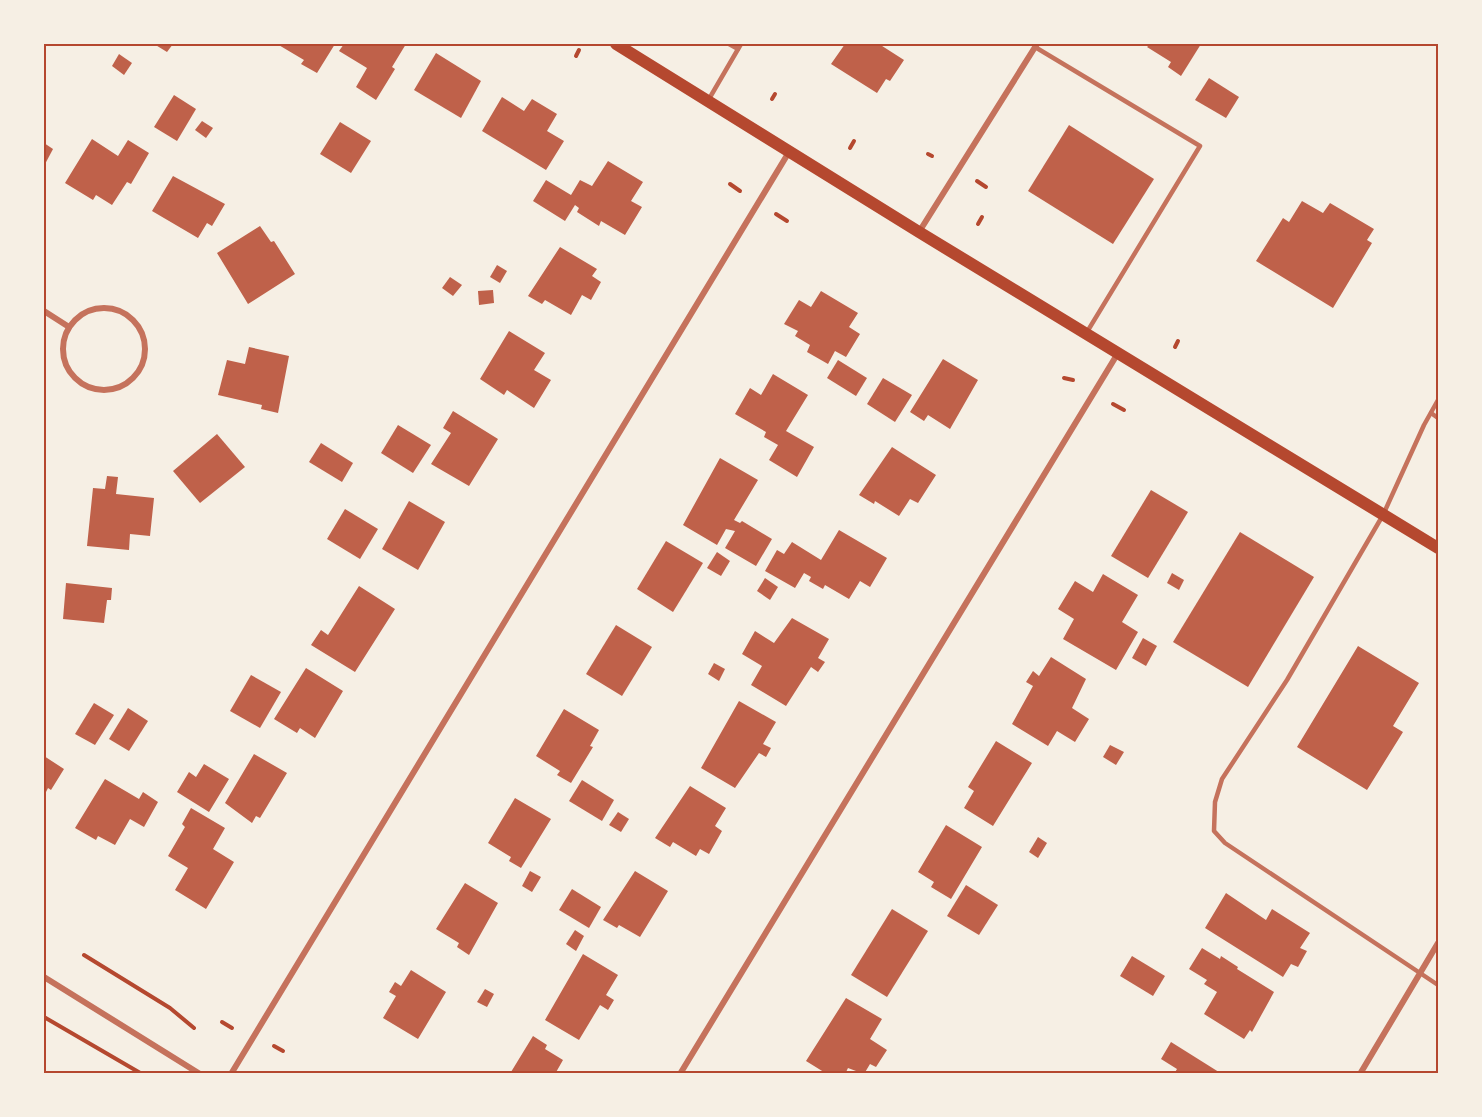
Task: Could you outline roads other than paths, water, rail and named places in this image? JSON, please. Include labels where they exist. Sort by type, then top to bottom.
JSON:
[{"type":"main road","points":[[616,44],[919,232],[1438,548]]},
{"type":"street","points":[[919,232],[1036,45]]},
{"type":"street","points":[[231,1074],[789,152]]},
{"type":"street","points":[[91,309],[112,309],[131,317],[140,329],[145,342],[145,357],[140,370],[130,381],[118,388],[103,390],[89,387],[77,380],[68,369],[63,340],[69,327],[78,316],[91,309]]},
{"type":"street","points":[[44,311],[69,327]]},
{"type":"street","points":[[680,1074],[1118,353]]},
{"type":"street","points":[[1360,1074],[1438,943]]},
{"type":"street","points":[[44,977],[200,1074]]},
{"type":"lane","points":[[729,44],[738,49]]},
{"type":"lane","points":[[708,101],[741,44]]},
{"type":"lane","points":[[1036,45],[1200,146],[1086,334]]},
{"type":"lane","points":[[1438,400],[1383,514],[1287,680],[1222,779],[1215,802],[1214,831],[1225,843],[1438,985]]},
{"type":"lane","points":[[1431,413],[1438,418]]}]
